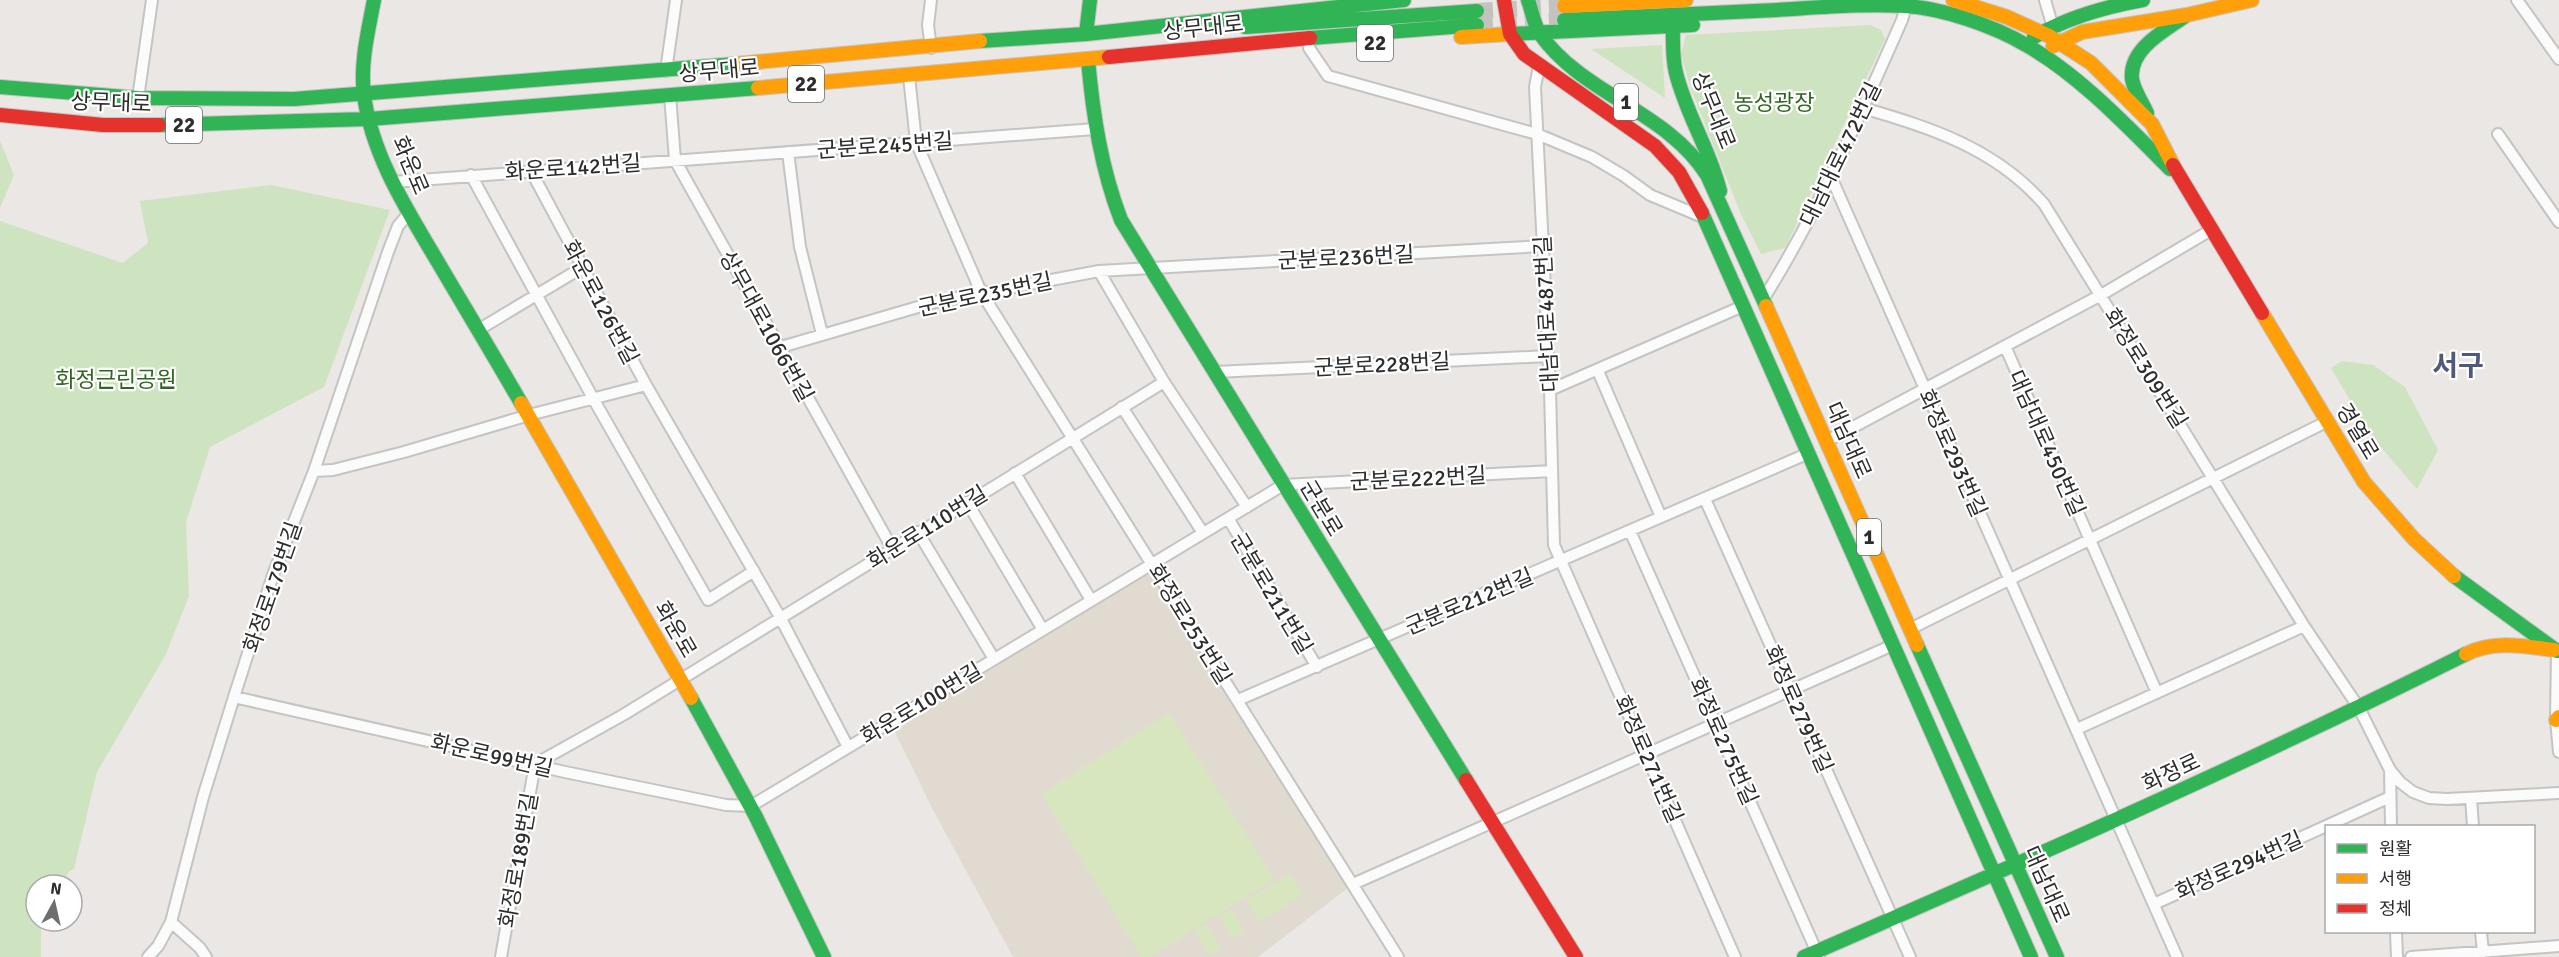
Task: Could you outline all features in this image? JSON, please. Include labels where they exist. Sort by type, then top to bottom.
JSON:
[{"type":"street","name":"상무대로","points":[[138,98],[152,0]]},
{"type":"street","name":"화운로","points":[[374,0],[363,69],[364,94],[369,119],[393,182],[680,678],[751,806],[825,957]]},
{"type":"street","points":[[666,71],[676,0]]},
{"type":"street","points":[[931,0],[928,25],[931,48]]},
{"type":"street","points":[[1086,34],[1090,0]]},
{"type":"street","name":"22","points":[[1224,18],[1404,0]]},
{"type":"street","name":"1","points":[[1504,0],[1510,34]]},
{"type":"street","name":"대남대로","points":[[1528,0],[1539,33],[1566,63],[1665,130],[1697,159],[1764,298],[2057,957]]},
{"type":"street","points":[[1686,0],[1564,13],[1906,6],[1976,23],[2043,54],[2058,42],[2082,32],[2187,15],[2252,0]]},
{"type":"street","points":[[1953,0],[2047,29]]},
{"type":"street","points":[[2045,0],[2047,29]]},
{"type":"street","points":[[2023,43],[2047,29],[2098,8],[2143,0]]},
{"type":"street","points":[[2517,0],[2559,59]]},
{"type":"street","points":[[1510,34],[1816,18],[1906,6]]},
{"type":"street","name":"대남대로472번길","points":[[1764,298],[1790,256],[1831,177],[1902,20],[1906,6]]},
{"type":"street","points":[[2152,124],[2132,76],[2137,55],[2153,39],[2187,15]]},
{"type":"street","name":"상무대로","points":[[0,87],[138,98],[294,99],[931,48],[958,43],[1086,34],[1224,18],[1244,27],[1477,18],[1088,60],[369,119],[124,125],[0,115]]},
{"type":"street","name":"상무대로","points":[[1673,26],[1673,62],[1677,79],[1707,145],[1723,209]]},
{"type":"street","name":"경열로","points":[[2047,29],[2058,42],[2091,63],[2152,124],[2181,180],[2364,482],[2390,514],[2423,549],[2477,593],[2558,651]]},
{"type":"street","name":"22","points":[[1242,44],[1257,51],[1510,34]]},
{"type":"street","name":"대남대로","points":[[1510,34],[1524,54],[1539,66],[1655,146],[1679,172],[1705,218],[2031,957]]},
{"type":"street","points":[[1309,48],[1328,76],[1537,134],[1592,157],[1650,195],[1705,218]]},
{"type":"street","name":"경열로","points":[[2043,54],[2117,116],[2181,180]]},
{"type":"street","name":"군분로","points":[[1088,60],[1095,129],[1107,186],[1121,220],[1576,957]]},
{"type":"street","name":"대남대로487번길","points":[[1539,66],[1535,87],[1550,390],[1554,545],[1560,562]]},
{"type":"street","name":"화정로253번길","points":[[909,76],[916,142],[981,291],[1398,957]]},
{"type":"street","name":"상무대로1066번길","points":[[670,95],[675,160],[892,548]]},
{"type":"street","name":"화정로309번길","points":[[1863,108],[1958,140],[1994,160],[2029,186],[2052,216],[2304,626],[2359,708],[2390,770]]},
{"type":"street","name":"군분로245번길","points":[[675,160],[1095,129]]},
{"type":"street","points":[[2498,134],[2559,222]]},
{"type":"street","points":[[788,152],[800,247],[822,334]]},
{"type":"street","name":"화운로142번길","points":[[393,182],[675,160]]},
{"type":"street","name":"화운로126번길","points":[[314,471],[333,470],[404,452],[529,415],[646,385],[531,171]]},
{"type":"street","name":"화운로142번길","points":[[471,175],[536,294]]},
{"type":"street","name":"화정로293번길","points":[[1831,177],[2118,820]]},
{"type":"street","name":"화정로179번길","points":[[148,957],[158,946],[171,922],[197,820],[274,572],[314,471],[388,252],[398,226],[409,213]]},
{"type":"street","points":[[1827,441],[2101,295],[2211,230]]},
{"type":"street","name":"군분로236번길","points":[[1150,268],[1542,246]]},
{"type":"street","points":[[478,330],[583,267]]},
{"type":"street","name":"군분로235번길","points":[[781,347],[981,291],[1099,271],[1150,268]]},
{"type":"street","points":[[1099,271],[1164,382],[1247,507]]},
{"type":"street","points":[[536,294],[708,600],[754,571]]},
{"type":"street","points":[[1550,390],[1743,306]]},
{"type":"street","name":"대남대로450번길","points":[[2005,346],[2157,693]]},
{"type":"street","name":"군분로228번길","points":[[1216,372],[1548,356]]},
{"type":"street","points":[[1598,371],[1661,518]]},
{"type":"street","name":"화운로110번길","points":[[535,764],[623,715],[780,616],[1164,382]]},
{"type":"street","points":[[646,385],[780,616]]},
{"type":"street","points":[[1122,407],[1203,533]]},
{"type":"street","name":"대남대로450번길","points":[[1910,629],[2328,421]]},
{"type":"street","name":"군분로212번길","points":[[1378,639],[1705,500],[1809,453]]},
{"type":"street","name":"군분로222번길","points":[[1283,485],[1552,471]]},
{"type":"street","points":[[1015,473],[1091,600]]},
{"type":"street","name":"화운로100번길","points":[[751,806],[1283,485]]},
{"type":"street","name":"화정로279번길","points":[[1705,500],[1910,957]]},
{"type":"street","points":[[967,502],[1043,630]]},
{"type":"street","name":"군분로211번길","points":[[1228,518],[1317,667]]},
{"type":"street","name":"화정로275번길","points":[[1630,531],[1717,723],[1813,955]]},
{"type":"street","name":"화운로100번길","points":[[918,532],[994,659]]},
{"type":"street","name":"화정로271번길","points":[[1560,562],[1648,754],[1735,957]]},
{"type":"street","name":"화운로100번길","points":[[780,616],[848,747]]},
{"type":"street","points":[[2077,729],[2304,626]]},
{"type":"street","name":"군분로211번길","points":[[1238,700],[1378,639]]},
{"type":"street","points":[[1353,884],[1893,645]]},
{"type":"street","name":"화정로","points":[[1813,955],[2118,820],[2359,708],[2480,647],[2512,645],[2558,651]]},
{"type":"street","points":[[2558,651],[2559,752]]},
{"type":"street","name":"화운로99번길","points":[[234,697],[715,802],[751,806]]},
{"type":"street","name":"화정로189번길","points":[[501,957],[535,764]]},
{"type":"street","points":[[2390,770],[2391,825]]},
{"type":"street","points":[[2390,770],[2413,792],[2429,798],[2559,793]]},
{"type":"street","name":"화정로294번길","points":[[2328,825],[2390,797]]},
{"type":"street","points":[[2471,798],[2473,825]]},
{"type":"street","name":"화정로294번길","points":[[2118,820],[2177,957]]},
{"type":"street","name":"화정로294번길","points":[[2154,904],[2325,826]]},
{"type":"street","points":[[171,922],[200,948],[206,957]]},
{"type":"street","points":[[2396,933],[2397,957]]},
{"type":"street","points":[[2481,933],[2483,952]]},
{"type":"street","points":[[2411,957],[2559,946]]},
{"type":"shaded area","points":[[1153,563],[1353,884],[1258,957],[1013,957],[933,810],[890,722]]},
{"type":"green space","name":"농성광장","points":[[1870,25],[1881,30],[1885,39],[1785,248],[1761,254],[1741,214],[1691,89],[1681,54],[1686,35]]},
{"type":"green space","points":[[1662,45],[1665,98],[1591,49]]},
{"type":"green space","points":[[0,141],[14,175],[0,208]]},
{"type":"green space","name":"화정근린공원","points":[[271,185],[390,210],[324,387],[210,447],[186,522],[189,596],[166,654],[97,772],[74,869],[68,873],[24,873],[24,933],[41,933],[41,957],[0,957],[0,221],[123,263],[148,243],[140,201]]},
{"type":"green space","points":[[2342,361],[2373,365],[2405,387],[2438,450],[2417,489],[2372,437],[2331,368]]},
{"type":"green space","points":[[1169,713],[1274,879],[1150,957],[1141,957],[1041,794]]},
{"type":"green space","points":[[1290,874],[1303,895],[1259,922],[1246,900]]},
{"type":"green space","points":[[1232,909],[1244,933],[1232,939],[1219,916]]},
{"type":"green space","points":[[1207,924],[1221,949],[1208,956],[1195,931]]},
{"type":"tunnel","points":[[1477,11],[1564,6]]},
{"type":"tunnel","points":[[1477,25],[1564,20]]},
{"type":"traffic: fast","points":[[374,0],[365,48],[363,83],[368,118],[375,141],[394,186],[521,403]]},
{"type":"traffic: fast","points":[[1086,34],[1090,0]]},
{"type":"traffic: fast","points":[[980,41],[1086,34],[1404,0]]},
{"type":"traffic: fast","points":[[1528,0],[1540,34],[1558,55],[1601,89],[1648,118],[1690,153],[1707,175],[1766,306]]},
{"type":"traffic: fast","points":[[2034,37],[2087,14],[2143,0]]},
{"type":"traffic: fast","points":[[1564,20],[1867,5],[1920,7],[1935,10],[1999,31],[2045,57],[2101,102],[2170,169]]},
{"type":"traffic: fast","points":[[1245,27],[1477,11]]},
{"type":"traffic: fast","points":[[2147,113],[2132,79],[2136,59],[2149,42],[2184,17]]},
{"type":"traffic: fast","points":[[1310,38],[1477,25]]},
{"type":"traffic: fast","points":[[1510,34],[1693,25]]},
{"type":"traffic: fast","points":[[1673,26],[1673,55],[1680,88],[1720,191]]},
{"type":"traffic: fast","points":[[1088,60],[1099,141],[1108,181],[1121,220],[1466,780]]},
{"type":"traffic: fast","points":[[0,87],[138,98],[294,99],[736,64]]},
{"type":"traffic: fast","points":[[159,125],[369,119],[758,88]]},
{"type":"traffic: fast","points":[[1702,213],[2031,957]]},
{"type":"traffic: fast","points":[[2454,576],[2557,651]]},
{"type":"traffic: fast","points":[[1917,645],[2057,957]]},
{"type":"traffic: fast","points":[[1804,957],[2220,772],[2466,654]]},
{"type":"traffic: fast","points":[[691,698],[755,815],[824,957]]},
{"type":"traffic: slow","points":[[1564,6],[1686,0]]},
{"type":"traffic: slow","points":[[1953,0],[2007,17],[2049,36],[2091,63],[2152,124],[2173,165]]},
{"type":"traffic: slow","points":[[2053,46],[2082,32],[2187,15],[2252,0]]},
{"type":"traffic: slow","points":[[1461,37],[1510,34]]},
{"type":"traffic: slow","points":[[736,64],[980,41]]},
{"type":"traffic: slow","points":[[758,88],[1109,57]]},
{"type":"traffic: slow","points":[[1766,306],[1917,645]]},
{"type":"traffic: slow","points":[[2262,313],[2364,482],[2414,539],[2454,576]]},
{"type":"traffic: slow","points":[[521,403],[691,698]]},
{"type":"traffic: slow","points":[[2466,654],[2498,646],[2554,650]]},
{"type":"traffic: slow","points":[[2556,720],[2559,717]]},
{"type":"traffic: jam","points":[[1504,0],[1510,34],[1524,54],[1655,146],[1679,172],[1702,213]]},
{"type":"traffic: jam","points":[[1109,57],[1310,38]]},
{"type":"traffic: jam","points":[[0,115],[103,125],[159,125]]},
{"type":"traffic: jam","points":[[2173,165],[2262,313]]},
{"type":"traffic: jam","points":[[1466,780],[1576,957]]},
{"type":"district","name":"서구","points":[[2458,365]]}]
